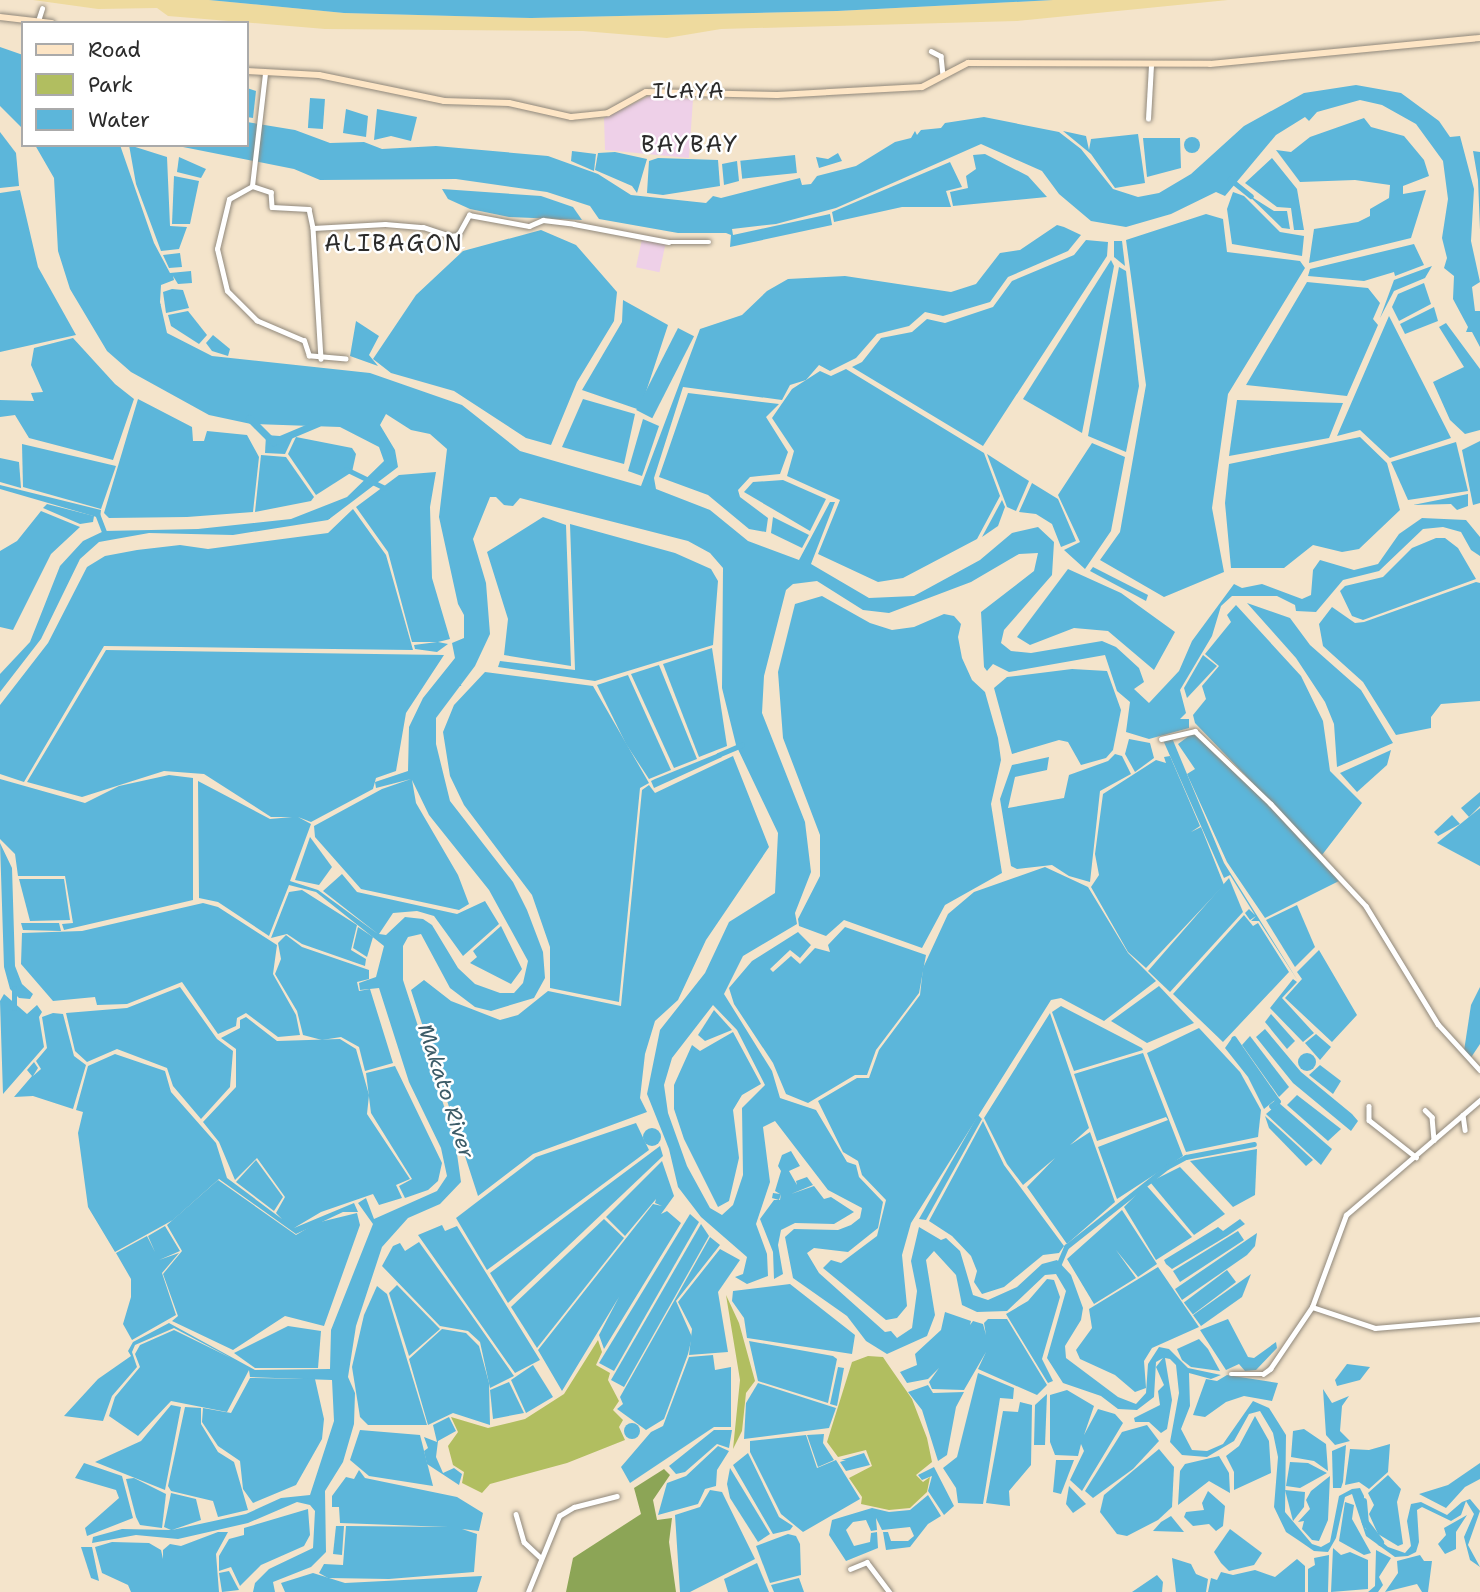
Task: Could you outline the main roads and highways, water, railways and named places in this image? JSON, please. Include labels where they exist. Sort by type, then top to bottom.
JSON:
[{"type":"water","points":[[209,0],[1053,0],[837,11],[531,18],[344,13]]},
{"type":"water","points":[[0,47],[21,54],[21,127],[0,106]]},
{"type":"water","points":[[1356,85],[1401,93],[1439,121],[1450,137],[1460,136],[1474,189],[1471,241],[1480,282],[1472,287],[1475,311],[1480,311],[1480,347],[1472,332],[1466,332],[1468,327],[1453,299],[1454,276],[1444,268],[1447,258],[1442,238],[1448,199],[1443,161],[1416,124],[1382,105],[1360,100],[1317,112],[1309,121],[1305,117],[1276,135],[1225,196],[1216,192],[1171,214],[1126,227],[1091,221],[1059,194],[1042,171],[981,144],[836,208],[776,224],[732,229],[733,235],[830,214],[832,225],[730,247],[731,235],[726,233],[678,233],[599,219],[590,206],[547,192],[456,179],[320,180],[294,169],[183,147],[248,147],[248,122],[295,130],[330,143],[364,142],[382,149],[436,146],[548,156],[598,174],[631,195],[706,203],[713,196],[721,198],[800,178],[802,185],[811,184],[817,176],[856,166],[895,142],[911,138],[915,131],[917,135],[921,130],[941,128],[945,123],[984,117],[1059,132],[1081,149],[1113,189],[1138,197],[1159,193],[1191,174],[1244,126],[1304,93]]},
{"type":"water","points":[[248,88],[256,91],[253,118],[248,117]]},
{"type":"water","points":[[310,98],[325,99],[323,129],[308,128]]},
{"type":"water","points":[[346,109],[368,116],[366,137],[343,133]]},
{"type":"water","points":[[377,109],[417,117],[411,141],[391,136],[374,140]]},
{"type":"water","points":[[1364,118],[1371,127],[1404,136],[1424,160],[1429,176],[1403,186],[1403,194],[1426,190],[1411,238],[1309,263],[1314,229],[1358,222],[1370,216],[1370,209],[1389,198],[1390,185],[1355,180],[1300,182],[1276,150],[1291,152],[1310,137]]},
{"type":"water","points":[[1063,131],[1086,136],[1089,150],[1091,139],[1138,134],[1145,183],[1115,188],[1091,154]]},
{"type":"water","points":[[0,132],[16,153],[19,186],[0,188]]},
{"type":"water","points":[[1189,137],[1195,137],[1200,145],[1198,151],[1189,153],[1184,148],[1184,142]]},
{"type":"water","points":[[1143,138],[1180,138],[1181,168],[1147,177]]},
{"type":"water","points":[[36,147],[121,147],[154,243],[170,273],[191,271],[192,283],[178,284],[173,276],[174,280],[161,285],[160,302],[167,333],[212,356],[370,373],[462,405],[520,451],[641,486],[700,329],[742,315],[767,291],[788,279],[845,276],[951,292],[976,284],[1000,253],[1020,250],[1057,225],[1064,227],[1081,235],[1068,251],[1008,277],[990,302],[943,316],[925,312],[909,326],[877,334],[856,358],[830,371],[819,365],[806,380],[790,385],[782,400],[683,387],[654,478],[656,489],[710,510],[748,541],[799,560],[830,502],[835,502],[811,564],[869,598],[914,596],[980,560],[1012,533],[1038,527],[1054,542],[1052,575],[1004,630],[1001,643],[1011,651],[1031,653],[1102,641],[1116,647],[1139,668],[1144,682],[1134,689],[1149,703],[1179,671],[1192,641],[1234,584],[1242,588],[1262,584],[1302,599],[1311,595],[1313,570],[1320,560],[1354,570],[1378,564],[1399,534],[1422,518],[1466,520],[1480,537],[1480,556],[1471,550],[1461,532],[1443,527],[1423,529],[1379,571],[1343,580],[1316,612],[1296,611],[1295,605],[1277,596],[1232,596],[1221,606],[1212,636],[1180,690],[1186,713],[1180,719],[1189,719],[1189,728],[1149,739],[1126,732],[1130,702],[1117,691],[1105,655],[1009,672],[993,664],[987,671],[984,667],[981,612],[1034,571],[1038,553],[1019,554],[971,582],[889,613],[863,610],[817,581],[793,584],[786,590],[764,676],[762,713],[805,822],[811,872],[795,913],[797,924],[743,956],[724,994],[772,1071],[780,1098],[816,1110],[847,1162],[856,1165],[859,1177],[883,1202],[878,1228],[848,1252],[814,1248],[807,1253],[819,1273],[885,1332],[891,1331],[897,1338],[912,1328],[917,1291],[911,1261],[919,1227],[941,1240],[946,1238],[960,1251],[973,1295],[988,1300],[1017,1287],[1042,1264],[1057,1260],[1071,1275],[1083,1308],[1081,1320],[1065,1346],[1066,1358],[1118,1397],[1136,1404],[1146,1393],[1148,1364],[1159,1347],[1169,1349],[1188,1368],[1221,1375],[1211,1379],[1189,1373],[1190,1406],[1181,1429],[1192,1450],[1207,1451],[1223,1444],[1253,1401],[1269,1408],[1286,1435],[1285,1512],[1312,1544],[1321,1547],[1330,1542],[1339,1496],[1352,1489],[1360,1488],[1364,1496],[1365,1528],[1388,1547],[1405,1553],[1411,1546],[1407,1521],[1411,1504],[1421,1502],[1447,1515],[1462,1502],[1470,1499],[1480,1511],[1468,1545],[1480,1567],[1470,1560],[1464,1537],[1474,1514],[1466,1501],[1461,1515],[1451,1521],[1422,1507],[1417,1510],[1419,1542],[1416,1552],[1395,1557],[1366,1536],[1352,1494],[1345,1497],[1336,1538],[1328,1552],[1314,1551],[1286,1532],[1274,1507],[1278,1457],[1273,1433],[1260,1411],[1249,1414],[1234,1441],[1207,1457],[1182,1455],[1170,1442],[1179,1393],[1176,1365],[1170,1359],[1165,1358],[1172,1400],[1167,1429],[1161,1433],[1149,1422],[1135,1422],[1134,1418],[1160,1405],[1158,1391],[1164,1385],[1156,1367],[1163,1358],[1156,1362],[1154,1397],[1137,1410],[1118,1409],[1101,1396],[1063,1383],[1047,1358],[1066,1291],[1056,1274],[1045,1275],[1007,1311],[977,1312],[962,1305],[956,1275],[934,1251],[926,1260],[935,1315],[927,1336],[887,1354],[866,1341],[847,1316],[793,1278],[785,1237],[794,1229],[838,1230],[860,1218],[862,1208],[828,1190],[775,1121],[763,1127],[770,1182],[756,1224],[767,1254],[768,1276],[747,1284],[735,1277],[743,1274],[747,1257],[701,1217],[678,1187],[669,1149],[647,1094],[660,1030],[705,973],[729,922],[775,893],[778,833],[736,745],[722,688],[723,568],[710,553],[688,541],[520,498],[513,506],[504,505],[496,497],[490,497],[473,539],[486,583],[490,634],[475,666],[436,718],[436,744],[450,801],[513,882],[527,910],[543,952],[545,978],[534,998],[491,1011],[475,1007],[450,988],[421,934],[408,937],[403,946],[403,980],[455,1140],[461,1182],[440,1204],[408,1218],[382,1247],[356,1326],[348,1377],[355,1393],[354,1424],[343,1462],[325,1491],[326,1552],[311,1567],[273,1582],[275,1592],[253,1592],[255,1583],[269,1569],[313,1548],[315,1511],[310,1505],[297,1502],[248,1523],[178,1539],[136,1535],[92,1543],[93,1537],[122,1529],[171,1530],[164,1527],[171,1493],[196,1499],[201,1520],[172,1530],[246,1514],[281,1498],[310,1495],[334,1421],[332,1380],[250,1377],[249,1370],[227,1412],[171,1401],[138,1436],[109,1416],[115,1397],[140,1367],[135,1354],[140,1345],[174,1330],[231,1358],[174,1328],[135,1345],[132,1352],[137,1367],[112,1396],[103,1421],[64,1416],[98,1379],[131,1356],[128,1351],[133,1342],[169,1323],[255,1370],[330,1369],[331,1330],[373,1224],[358,1203],[366,1198],[374,1219],[437,1191],[447,1176],[441,1148],[409,1082],[379,988],[360,990],[359,983],[376,977],[384,946],[316,892],[289,885],[269,936],[218,902],[199,898],[198,781],[270,819],[292,817],[271,817],[204,774],[164,771],[82,797],[27,782],[106,650],[444,655],[406,713],[396,771],[376,778],[373,789],[311,822],[298,817],[311,824],[290,881],[318,890],[378,934],[323,891],[342,874],[357,892],[457,914],[485,901],[499,924],[463,956],[434,916],[417,911],[393,913],[379,934],[386,935],[405,917],[423,919],[432,925],[458,968],[475,984],[500,993],[514,993],[523,983],[528,961],[489,890],[429,815],[412,780],[416,803],[458,875],[469,904],[459,910],[361,889],[315,837],[314,826],[382,789],[411,779],[376,788],[375,782],[408,771],[409,727],[423,698],[455,658],[452,643],[464,638],[464,615],[458,604],[439,517],[447,449],[430,434],[411,430],[386,414],[380,425],[395,450],[398,467],[328,520],[233,535],[149,533],[99,542],[80,559],[41,639],[0,692],[0,674],[30,642],[60,566],[83,541],[104,531],[198,529],[291,519],[347,497],[384,461],[379,447],[340,427],[251,424],[209,415],[131,372],[107,351],[70,289],[58,251],[54,178]],"holes":[[[713,1005],[737,1030],[765,1085],[742,1108],[743,1175],[733,1205],[722,1215],[710,1208],[687,1166],[668,1113],[664,1085],[672,1058]]]},
{"type":"water","points":[[129,147],[167,157],[170,226],[187,227],[179,249],[161,251],[136,184]]},
{"type":"water","points":[[572,151],[596,154],[594,171],[571,161]]},
{"type":"water","points":[[1473,151],[1480,152],[1480,230],[1478,180]]},
{"type":"water","points":[[615,152],[647,159],[637,193],[632,186],[595,170],[598,153]]},
{"type":"water","points":[[838,153],[842,161],[819,168],[816,157],[828,159]]},
{"type":"water","points":[[985,154],[1028,176],[1047,197],[953,206],[950,192],[968,188],[966,176],[976,169],[973,155]]},
{"type":"water","points":[[795,155],[797,173],[742,179],[740,161]]},
{"type":"water","points":[[179,157],[206,169],[201,178],[177,172]]},
{"type":"water","points":[[658,158],[718,160],[720,186],[663,195],[647,193],[649,161]]},
{"type":"water","points":[[1272,158],[1297,189],[1304,230],[1294,230],[1291,208],[1277,207],[1245,183]]},
{"type":"water","points":[[737,161],[739,181],[724,185],[722,164]]},
{"type":"water","points":[[950,162],[962,187],[946,191],[951,207],[902,207],[834,222],[832,212]]},
{"type":"water","points":[[174,176],[199,181],[190,224],[172,224]]},
{"type":"water","points":[[442,189],[541,196],[573,207],[582,220],[509,217],[470,209],[448,199]]},
{"type":"water","points":[[20,190],[38,267],[76,335],[0,352],[0,193]]},
{"type":"water","points":[[1233,192],[1244,196],[1280,232],[1304,236],[1302,256],[1232,244],[1227,209]]},
{"type":"water","points":[[1247,194],[1274,211],[1287,211],[1290,229],[1282,228]]},
{"type":"water","points":[[1206,214],[1223,219],[1227,252],[1300,261],[1305,268],[1228,394],[1212,508],[1224,572],[1164,597],[1100,560],[1120,532],[1146,385],[1126,240]]},
{"type":"water","points":[[541,230],[576,245],[617,292],[614,321],[577,382],[551,445],[526,438],[454,391],[391,373],[373,359],[416,295],[463,251]]},
{"type":"water","points":[[1086,240],[1108,242],[1107,256],[983,446],[852,367],[862,362],[881,338],[912,332],[927,319],[945,323],[993,307],[1012,281],[1074,255]]},
{"type":"water","points":[[1114,241],[1122,241],[1125,266],[1114,257]]},
{"type":"water","points":[[1414,244],[1424,265],[1395,276],[1394,272],[1364,281],[1308,276],[1310,269]]},
{"type":"water","points":[[180,253],[182,267],[169,268],[163,255]]},
{"type":"water","points":[[1111,260],[1114,266],[1082,433],[1023,399]]},
{"type":"water","points":[[1432,266],[1425,278],[1394,291],[1380,318],[1394,280]]},
{"type":"water","points":[[1119,267],[1126,271],[1139,386],[1126,452],[1088,436]]},
{"type":"water","points":[[1307,282],[1368,288],[1380,303],[1373,319],[1378,325],[1347,396],[1246,385]]},
{"type":"water","points":[[1424,283],[1431,304],[1399,321],[1392,307],[1398,294]]},
{"type":"water","points":[[183,290],[189,308],[166,313],[163,292]]},
{"type":"water","points":[[623,300],[668,325],[640,410],[582,390],[622,322]]},
{"type":"water","points":[[1434,307],[1438,321],[1405,334],[1400,324]]},
{"type":"water","points":[[188,311],[207,335],[199,344],[171,326],[168,315]]},
{"type":"water","points":[[1389,316],[1451,438],[1390,458],[1360,430],[1337,436]]},
{"type":"water","points":[[356,321],[379,336],[369,355],[378,366],[350,356]]},
{"type":"water","points":[[1446,323],[1480,369],[1480,430],[1465,434],[1450,420],[1433,382],[1464,367],[1439,327]]},
{"type":"water","points":[[678,328],[694,336],[652,418],[636,410]]},
{"type":"water","points":[[213,335],[230,349],[228,356],[212,351],[206,343]]},
{"type":"water","points":[[73,338],[115,384],[134,399],[113,460],[29,438],[15,415],[0,417],[0,400],[34,401],[31,393],[43,392],[31,365],[34,348]]},
{"type":"water","points":[[846,369],[984,453],[1000,496],[977,539],[903,578],[878,582],[818,554],[840,500],[787,476],[794,451],[772,418],[792,389],[820,371],[831,376]]},
{"type":"water","points":[[688,393],[779,404],[766,417],[788,452],[780,474],[750,477],[738,490],[740,497],[768,518],[766,532],[749,529],[708,495],[659,477]]},
{"type":"water","points":[[138,399],[192,427],[193,441],[204,441],[207,431],[247,435],[259,457],[253,512],[187,517],[109,518],[104,513]]},
{"type":"water","points":[[583,399],[635,414],[624,464],[562,447]]},
{"type":"water","points":[[1237,400],[1343,403],[1329,438],[1229,456]]},
{"type":"water","points":[[643,419],[659,426],[642,476],[628,471]]},
{"type":"water","points":[[266,435],[293,437],[285,454],[265,453]]},
{"type":"water","points":[[296,437],[352,448],[356,454],[352,472],[316,495],[288,454]]},
{"type":"water","points":[[1360,437],[1387,463],[1400,510],[1359,549],[1342,552],[1313,545],[1284,568],[1231,568],[1225,503],[1229,464]]},
{"type":"water","points":[[1480,441],[1480,503],[1473,505],[1462,450]]},
{"type":"water","points":[[1456,442],[1468,491],[1408,500],[1391,462]]},
{"type":"water","points":[[1092,443],[1125,457],[1111,531],[1085,569],[1064,550],[1080,542],[1058,495]]},
{"type":"water","points":[[22,444],[116,466],[101,509],[23,487]]},
{"type":"water","points":[[987,454],[1029,481],[1016,511],[1007,507]]},
{"type":"water","points":[[261,455],[286,457],[314,497],[311,501],[255,512]]},
{"type":"water","points":[[0,458],[19,462],[21,488],[0,482]]},
{"type":"water","points":[[436,472],[430,507],[432,578],[450,639],[438,642],[448,644],[437,652],[415,649],[414,645],[437,642],[412,642],[388,552],[356,507],[399,475]]},
{"type":"water","points":[[783,480],[826,499],[810,531],[744,492],[753,482]]},
{"type":"water","points":[[1032,483],[1058,499],[1076,541],[1061,547],[1052,524],[1036,514],[1019,512]]},
{"type":"water","points":[[0,485],[101,510],[100,518],[0,489]]},
{"type":"water","points":[[1468,494],[1468,506],[1457,510],[1451,504],[1413,505]]},
{"type":"water","points":[[1002,500],[1005,507],[998,526],[982,537]]},
{"type":"water","points":[[47,504],[94,516],[93,522],[80,524],[43,508]]},
{"type":"water","points":[[353,509],[386,555],[413,650],[104,646],[24,782],[0,774],[0,705],[48,643],[87,567],[105,556],[137,550],[180,545],[208,549],[328,533]]},
{"type":"water","points":[[41,511],[80,527],[51,554],[13,630],[0,627],[0,551],[17,541]]},
{"type":"water","points":[[543,517],[566,525],[571,666],[504,655],[508,619],[487,552]]},
{"type":"water","points":[[773,517],[809,535],[802,548],[771,533]]},
{"type":"water","points":[[570,524],[675,553],[711,569],[718,581],[713,645],[595,681],[498,667],[500,661],[575,670]]},
{"type":"water","points":[[1436,538],[1445,538],[1458,548],[1476,579],[1363,620],[1352,616],[1340,591],[1345,586],[1383,577],[1412,548]]},
{"type":"water","points":[[1093,567],[1148,595],[1146,601],[1090,571]]},
{"type":"water","points":[[1068,569],[1121,593],[1175,632],[1154,670],[1108,631],[1074,628],[1030,645],[1017,637]]},
{"type":"water","points":[[1476,582],[1480,583],[1480,701],[1441,704],[1431,717],[1431,728],[1396,735],[1363,682],[1323,646],[1319,624],[1332,607],[1355,623],[1364,622]]},
{"type":"water","points":[[822,596],[870,623],[892,630],[914,627],[944,614],[954,616],[961,624],[958,637],[962,658],[972,680],[985,692],[998,738],[1001,760],[991,804],[1002,873],[945,905],[922,948],[844,920],[826,936],[799,926],[798,919],[820,876],[820,835],[783,738],[778,672],[795,604]]},
{"type":"water","points":[[1247,603],[1290,618],[1310,645],[1361,690],[1393,743],[1337,767],[1334,724],[1325,702],[1296,658]]},
{"type":"water","points":[[1236,605],[1301,676],[1323,721],[1330,771],[1362,803],[1322,855],[1195,723],[1193,715],[1206,699],[1202,686],[1219,666],[1205,654],[1231,622],[1227,615]]},
{"type":"water","points":[[712,648],[727,746],[699,757],[663,664]]},
{"type":"water","points":[[1203,655],[1217,666],[1187,698],[1184,688]]},
{"type":"water","points":[[659,665],[697,759],[674,768],[631,674]]},
{"type":"water","points":[[1072,669],[1107,671],[1121,710],[1113,750],[1106,758],[1081,765],[1068,742],[1059,740],[1012,754],[994,688],[1007,677]]},
{"type":"water","points":[[485,672],[593,686],[649,783],[640,788],[619,1002],[550,988],[550,947],[532,895],[464,805],[450,776],[443,732],[454,705]]},
{"type":"water","points":[[628,675],[671,770],[649,779],[626,744],[597,685]]},
{"type":"water","points":[[1193,733],[1269,805],[1339,881],[1265,918],[1227,862],[1187,774],[1195,769],[1178,744]]},
{"type":"water","points":[[1172,738],[1224,863],[1298,981],[1259,921],[1251,921],[1256,916],[1250,920],[1245,913],[1249,909],[1255,915],[1230,875],[1224,878],[1163,740]]},
{"type":"water","points":[[1129,739],[1150,743],[1154,758],[1135,772],[1125,754]]},
{"type":"water","points":[[1391,750],[1387,765],[1357,792],[1340,773]]},
{"type":"water","points":[[719,753],[722,757],[654,788],[651,781]]},
{"type":"water","points":[[1115,754],[1122,756],[1131,774],[1100,791],[1090,882],[1069,876],[1052,865],[1017,869],[1011,866],[1000,799],[1012,765],[1049,757],[1047,770],[1015,777],[1008,808],[1064,798],[1069,775],[1108,761]]},
{"type":"water","name":"Makato River","points":[[733,756],[769,847],[706,940],[678,1000],[655,1021],[645,1054],[640,1098],[647,1112],[533,1154],[478,1196],[411,990],[424,980],[451,1001],[500,1020],[518,1015],[548,991],[621,1006],[642,790],[649,785],[655,793]]},
{"type":"water","points":[[1170,756],[1200,826],[1191,832],[1201,827],[1224,885],[1146,968],[1128,952],[1091,887],[1099,875],[1095,854],[1103,794],[1156,760],[1166,763],[1164,757]]},
{"type":"water","points":[[169,775],[193,778],[193,900],[64,930],[62,924],[73,923],[65,876],[18,876],[15,854],[0,839],[0,779],[85,803],[119,786]]},
{"type":"water","points":[[1480,792],[1480,806],[1469,817],[1461,808]]},
{"type":"water","points":[[1480,808],[1480,866],[1437,843]]},
{"type":"water","points":[[1452,815],[1460,824],[1438,836],[1434,832]]},
{"type":"water","points":[[310,837],[332,867],[319,885],[295,880]]},
{"type":"water","points":[[0,843],[12,868],[15,966],[22,984],[33,994],[30,999],[19,998],[10,989],[4,967]]},
{"type":"water","points":[[1045,867],[1088,887],[1128,953],[1156,981],[1104,1021],[1061,998],[1051,1000],[911,1223],[902,1255],[907,1306],[897,1318],[886,1320],[823,1268],[831,1260],[841,1263],[877,1236],[886,1200],[862,1175],[858,1161],[843,1152],[818,1101],[857,1078],[869,1078],[879,1050],[920,995],[923,968],[948,914],[974,892]]},
{"type":"water","points":[[1229,878],[1243,912],[1170,992],[1148,971]]},
{"type":"water","points":[[19,879],[64,879],[70,920],[30,921]]},
{"type":"water","points":[[302,890],[357,925],[351,950],[366,959],[365,966],[302,944],[287,934],[271,938],[289,892]]},
{"type":"water","points":[[203,903],[218,907],[277,945],[273,974],[296,1015],[300,1035],[278,1037],[246,1013],[237,1018],[236,1026],[218,1034],[182,982],[127,1004],[97,1005],[95,997],[53,1001],[21,964],[22,933],[82,931]]},
{"type":"water","points":[[1297,905],[1315,947],[1295,967],[1266,920]]},
{"type":"water","points":[[1244,915],[1253,926],[1258,923],[1289,972],[1223,1042],[1173,994]]},
{"type":"water","points":[[21,923],[59,923],[61,931],[23,930]]},
{"type":"water","points":[[501,926],[522,969],[511,984],[470,963],[477,957],[473,951]]},
{"type":"water","points":[[358,927],[373,937],[367,957],[353,948]]},
{"type":"water","points":[[845,927],[926,955],[919,993],[876,1050],[867,1075],[855,1075],[808,1103],[786,1094],[773,1063],[734,1004],[729,988],[752,961],[798,932],[811,945],[800,958],[790,950],[770,969],[773,972],[791,956],[800,964],[815,948],[830,952],[828,945]]},
{"type":"water","points":[[286,935],[302,947],[369,970],[369,979],[357,982],[359,991],[370,989],[393,1063],[365,1071],[359,1047],[341,1037],[322,1040],[303,1035],[297,1011],[275,974],[281,959],[278,943]]},
{"type":"water","points":[[1319,950],[1357,1015],[1332,1042],[1285,998],[1302,979],[1297,972]]},
{"type":"water","points":[[1293,979],[1297,982],[1282,998],[1314,1033],[1303,1042],[1270,1008]]},
{"type":"water","points":[[1159,986],[1194,1023],[1147,1043],[1111,1021]]},
{"type":"water","points":[[180,987],[217,1039],[233,1051],[230,1087],[201,1119],[173,1086],[167,1068],[117,1049],[87,1062],[75,1051],[66,1013],[127,1008]]},
{"type":"water","points":[[1480,987],[1480,1044],[1470,1059],[1464,1051],[1471,1005]]},
{"type":"water","points":[[4,994],[27,1014],[37,1005],[42,1012],[39,1017],[44,1047],[3,1094],[0,1001]]},
{"type":"water","points":[[1061,1006],[1143,1050],[1074,1071],[1052,1012]]},
{"type":"water","points":[[714,1010],[732,1030],[705,1041],[698,1035]]},
{"type":"water","points":[[53,1013],[63,1014],[74,1056],[86,1065],[73,1109],[33,1096],[14,1097],[32,1076],[27,1070],[34,1062],[38,1068],[33,1076],[41,1069],[36,1061],[47,1048],[42,1017]]},
{"type":"water","points":[[1050,1013],[1089,1128],[1070,1145],[1090,1132],[1115,1202],[1067,1244],[1027,1187],[1055,1158],[1023,1185],[1007,1164],[984,1118]]},
{"type":"water","points":[[1271,1014],[1295,1041],[1287,1049],[1265,1022]]},
{"type":"water","points":[[246,1017],[277,1041],[340,1039],[356,1049],[369,1095],[367,1114],[410,1179],[396,1185],[402,1198],[379,1205],[373,1194],[321,1212],[294,1228],[354,1203],[358,1212],[343,1212],[296,1234],[219,1179],[173,1220],[115,1252],[88,1207],[78,1133],[83,1112],[76,1110],[88,1066],[115,1054],[165,1071],[171,1092],[216,1143],[227,1178],[282,1219],[276,1213],[285,1197],[257,1158],[235,1180],[219,1142],[203,1122],[236,1087],[236,1049],[221,1038],[240,1028],[240,1020]]},
{"type":"water","points":[[1199,1028],[1240,1072],[1261,1110],[1258,1137],[1186,1152],[1147,1053]]},
{"type":"water","points":[[1265,1029],[1301,1072],[1358,1121],[1351,1131],[1293,1083],[1256,1037]]},
{"type":"water","points":[[733,1032],[761,1084],[742,1095],[733,1110],[739,1158],[729,1201],[718,1207],[684,1139],[674,1109],[674,1085],[692,1045],[700,1051]]},
{"type":"water","points":[[1316,1034],[1331,1047],[1320,1060],[1305,1043]]},
{"type":"water","points":[[1250,1036],[1289,1087],[1279,1097],[1242,1045]]},
{"type":"water","points":[[1232,1038],[1275,1100],[1264,1109],[1248,1077],[1225,1048]]},
{"type":"water","points":[[1143,1053],[1183,1156],[1117,1199],[1098,1147],[1168,1120],[1166,1117],[1097,1141],[1074,1074]]},
{"type":"water","points":[[1307,1053],[1313,1056],[1316,1062],[1313,1068],[1307,1071],[1301,1068],[1298,1062],[1301,1056]]},
{"type":"water","points":[[1320,1065],[1341,1081],[1333,1094],[1309,1075]]},
{"type":"water","points":[[395,1066],[442,1163],[438,1181],[428,1190],[405,1198],[399,1186],[412,1179],[371,1113],[366,1073]]},
{"type":"water","points":[[1297,1095],[1341,1129],[1328,1141],[1287,1105]]},
{"type":"water","points":[[1279,1103],[1332,1149],[1321,1165],[1266,1114]]},
{"type":"water","points":[[978,1115],[982,1119],[926,1220],[919,1219]]},
{"type":"water","points":[[1265,1116],[1313,1160],[1306,1166],[1269,1128]]},
{"type":"water","points":[[983,1121],[1004,1165],[1064,1246],[1059,1253],[1043,1255],[1004,1287],[982,1294],[974,1282],[977,1271],[971,1256],[952,1236],[929,1221]]},
{"type":"water","points":[[636,1123],[649,1150],[487,1270],[456,1218],[536,1157]]},
{"type":"water","points":[[652,1128],[658,1131],[661,1137],[658,1143],[652,1146],[646,1143],[643,1137],[646,1131]]},
{"type":"water","points":[[660,1146],[663,1156],[508,1303],[490,1273]]},
{"type":"water","points":[[1257,1149],[1255,1195],[1233,1207],[1190,1161]]},
{"type":"water","points":[[791,1151],[800,1166],[789,1171],[797,1185],[796,1181],[807,1177],[813,1185],[791,1194],[814,1186],[824,1199],[831,1197],[854,1212],[834,1224],[795,1223],[781,1230],[778,1245],[783,1274],[774,1279],[773,1252],[760,1219],[774,1200],[779,1200],[772,1198],[773,1193],[780,1194],[775,1191],[781,1171],[778,1166],[782,1155]]},
{"type":"water","points":[[256,1160],[283,1197],[274,1211],[236,1182]]},
{"type":"water","points":[[662,1161],[674,1196],[661,1214],[667,1211],[681,1223],[604,1349],[599,1335],[619,1297],[562,1391],[538,1350],[653,1204],[662,1206],[655,1203],[656,1199],[625,1236],[606,1217]]},
{"type":"water","points":[[1180,1167],[1225,1214],[1194,1235],[1150,1182]]},
{"type":"water","points":[[218,1180],[296,1235],[316,1223],[357,1213],[360,1225],[324,1326],[285,1316],[233,1350],[172,1321],[178,1316],[163,1274],[182,1251],[167,1225]]},
{"type":"water","points":[[1146,1185],[1192,1237],[1156,1260],[1124,1207]]},
{"type":"water","points":[[1122,1210],[1157,1264],[1138,1277],[1116,1250],[1136,1278],[1094,1304],[1067,1259]]},
{"type":"water","points":[[690,1214],[699,1222],[614,1371],[599,1363]]},
{"type":"water","points":[[604,1219],[624,1238],[537,1348],[511,1307]]},
{"type":"water","points":[[1240,1219],[1245,1224],[1227,1236],[1172,1269],[1166,1264],[1164,1260],[1218,1227],[1223,1231]]},
{"type":"water","points":[[701,1224],[709,1236],[624,1387],[611,1380]]},
{"type":"water","points":[[442,1225],[445,1231],[457,1226],[540,1360],[515,1373],[418,1235]]},
{"type":"water","points":[[165,1226],[180,1251],[159,1260],[179,1253],[162,1273],[176,1315],[132,1340],[123,1324],[131,1297],[131,1279],[116,1253],[147,1236],[155,1252],[148,1236]]},
{"type":"water","points":[[1238,1231],[1244,1240],[1180,1282],[1173,1271]]},
{"type":"water","points":[[1257,1233],[1255,1246],[1247,1255],[1182,1300],[1175,1289]]},
{"type":"water","points":[[710,1237],[720,1245],[676,1301],[692,1337],[688,1354],[664,1419],[646,1430],[617,1409],[623,1404],[620,1397]]},
{"type":"water","points":[[419,1242],[514,1376],[490,1388],[480,1342],[468,1331],[440,1326],[382,1266],[393,1246],[400,1243],[405,1251]]},
{"type":"water","points":[[720,1249],[740,1260],[718,1292],[728,1352],[689,1355],[692,1329],[678,1302]]},
{"type":"water","points":[[1158,1267],[1199,1327],[1152,1348],[1144,1361],[1146,1388],[1135,1392],[1115,1375],[1080,1359],[1076,1350],[1092,1328],[1089,1309]]},
{"type":"water","points":[[1227,1270],[1236,1282],[1193,1314],[1184,1302]]},
{"type":"water","points":[[1251,1274],[1242,1297],[1201,1326],[1193,1315]]},
{"type":"water","points":[[1047,1279],[1054,1280],[1060,1297],[1042,1359],[1053,1381],[1048,1383],[1006,1314],[1028,1301]]},
{"type":"water","points":[[790,1284],[855,1335],[852,1354],[747,1338],[744,1318],[732,1301],[733,1291]]},
{"type":"water","points":[[397,1285],[440,1329],[409,1356],[389,1293]]},
{"type":"water","points":[[377,1286],[387,1294],[427,1425],[368,1425],[360,1417],[352,1367],[364,1315]]},
{"type":"water","points":[[945,1312],[971,1321],[970,1325],[973,1321],[983,1324],[986,1335],[984,1323],[988,1319],[1007,1319],[1047,1385],[1037,1395],[978,1369],[986,1352],[964,1390],[932,1389],[929,1382],[939,1368],[928,1379],[907,1383],[900,1372],[917,1365],[915,1354],[941,1330]]},
{"type":"water","points":[[1228,1319],[1248,1357],[1254,1358],[1276,1342],[1277,1348],[1256,1370],[1245,1371],[1239,1364],[1226,1370],[1200,1330]]},
{"type":"water","points":[[288,1326],[321,1331],[318,1368],[255,1368],[234,1353]]},
{"type":"water","points":[[442,1329],[466,1333],[479,1346],[489,1383],[490,1425],[453,1413],[428,1425],[409,1359]]},
{"type":"water","points":[[1199,1339],[1220,1371],[1191,1367],[1182,1360],[1177,1349]]},
{"type":"water","points":[[749,1341],[833,1356],[837,1359],[828,1403],[758,1381]]},
{"type":"water","points":[[713,1355],[715,1370],[731,1367],[731,1427],[714,1427],[630,1483],[621,1467],[651,1432],[663,1426],[689,1357]]},
{"type":"water","points":[[1347,1364],[1370,1367],[1360,1380],[1337,1386],[1335,1380]]},
{"type":"water","points":[[533,1365],[553,1397],[526,1413],[511,1380]]},
{"type":"water","points":[[838,1367],[844,1368],[837,1406],[830,1404]]},
{"type":"water","points":[[978,1373],[1014,1388],[1013,1399],[1000,1398],[983,1504],[958,1503],[956,1488],[943,1468],[957,1457]]},
{"type":"water","points":[[1227,1375],[1278,1383],[1272,1401],[1244,1396],[1226,1402],[1205,1417],[1193,1415],[1206,1379],[1217,1381]]},
{"type":"water","points":[[250,1378],[315,1379],[324,1419],[322,1439],[296,1485],[253,1503],[243,1489],[240,1461],[218,1446],[202,1422],[203,1408],[231,1413]]},
{"type":"water","points":[[509,1382],[524,1413],[493,1419],[490,1390]]},
{"type":"water","points":[[758,1383],[836,1408],[829,1428],[744,1439],[746,1403]]},
{"type":"water","points":[[928,1385],[933,1393],[964,1392],[956,1407],[947,1455],[938,1461],[922,1410],[908,1392]]},
{"type":"water","points":[[1323,1389],[1332,1403],[1349,1396],[1342,1406],[1340,1431],[1350,1441],[1335,1445],[1326,1435]]},
{"type":"water","points":[[1067,1390],[1094,1406],[1084,1435],[1098,1409],[1115,1414],[1123,1423],[1082,1491],[1070,1480],[1084,1451],[1081,1444],[1078,1456],[1055,1455],[1050,1442],[1050,1395]]},
{"type":"water","points":[[1047,1394],[1045,1445],[1034,1445],[1035,1405]]},
{"type":"water","points":[[1020,1402],[1032,1405],[1031,1465],[1009,1491],[1010,1506],[986,1503],[1003,1411],[1018,1412]]},
{"type":"water","points":[[171,1405],[181,1407],[165,1490],[95,1462],[141,1441]]},
{"type":"water","points":[[185,1407],[201,1408],[201,1424],[218,1452],[234,1462],[248,1510],[218,1517],[213,1501],[171,1491],[168,1486]]},
{"type":"water","points":[[1255,1416],[1269,1441],[1271,1473],[1234,1490],[1234,1472],[1226,1456],[1239,1446]]},
{"type":"water","points":[[449,1417],[456,1431],[438,1441],[436,1457],[443,1473],[454,1468],[462,1474],[459,1485],[427,1464],[424,1451],[428,1448],[424,1437],[437,1442],[433,1425]]},
{"type":"water","points":[[632,1423],[640,1431],[632,1439],[624,1431]]},
{"type":"water","points":[[1147,1425],[1159,1441],[1133,1469],[1093,1498],[1085,1491],[1122,1432]]},
{"type":"water","points":[[1304,1429],[1326,1444],[1328,1471],[1314,1461],[1291,1457],[1293,1431]]},
{"type":"water","points":[[360,1430],[420,1435],[433,1486],[369,1476],[350,1460]]},
{"type":"water","points":[[714,1430],[732,1430],[729,1448],[717,1444],[685,1472],[676,1474],[669,1466]]},
{"type":"water","points":[[824,1434],[823,1443],[834,1460],[818,1467],[807,1435]]},
{"type":"water","points":[[806,1435],[817,1468],[836,1460],[860,1499],[803,1532],[781,1514],[750,1452],[750,1441]]},
{"type":"water","points":[[1390,1444],[1388,1472],[1369,1489],[1359,1482],[1345,1485],[1350,1449],[1369,1450]]},
{"type":"water","points":[[1346,1445],[1343,1482],[1341,1488],[1333,1488],[1332,1451]]},
{"type":"water","points":[[718,1446],[729,1451],[717,1470],[716,1486],[705,1489],[698,1504],[658,1515],[667,1483],[686,1476]]},
{"type":"water","points":[[1159,1449],[1174,1467],[1172,1507],[1158,1520],[1127,1536],[1117,1534],[1100,1512],[1104,1495]]},
{"type":"water","points":[[748,1453],[779,1517],[793,1526],[790,1530],[773,1534],[733,1465]]},
{"type":"water","points":[[864,1453],[870,1465],[846,1471],[840,1462],[846,1460],[841,1460]]},
{"type":"water","points":[[1219,1456],[1229,1473],[1230,1493],[1209,1481],[1178,1505],[1180,1471],[1185,1464]]},
{"type":"water","points":[[1056,1460],[1074,1460],[1061,1494],[1053,1492]]},
{"type":"water","points":[[1290,1462],[1308,1463],[1327,1473],[1300,1488],[1286,1486]]},
{"type":"water","points":[[84,1463],[122,1476],[133,1518],[87,1536],[85,1528],[119,1498],[116,1490],[75,1478]]},
{"type":"water","points":[[1480,1463],[1480,1479],[1465,1487],[1446,1508],[1419,1494],[1448,1485]]},
{"type":"water","points":[[934,1467],[954,1506],[944,1515],[928,1491],[932,1476],[922,1480],[918,1475]]},
{"type":"water","points":[[730,1468],[770,1534],[758,1542],[730,1498],[727,1484]]},
{"type":"water","points":[[359,1470],[365,1478],[457,1497],[483,1513],[479,1531],[462,1529],[477,1534],[474,1572],[389,1579],[328,1578],[319,1573],[324,1564],[343,1565],[346,1526],[448,1527],[340,1523],[339,1507],[332,1507],[332,1496],[346,1477],[354,1479]]},
{"type":"water","points":[[1388,1475],[1401,1489],[1397,1502],[1403,1544],[1398,1546],[1378,1534],[1369,1514],[1374,1505],[1368,1493]]},
{"type":"water","points":[[1330,1476],[1328,1520],[1319,1541],[1312,1540],[1302,1529],[1304,1521],[1298,1522],[1310,1509],[1306,1500],[1311,1491]]},
{"type":"water","points":[[134,1478],[166,1494],[162,1528],[140,1525],[126,1479]]},
{"type":"water","points":[[1069,1486],[1086,1504],[1073,1513],[1066,1504]]},
{"type":"water","points":[[710,1490],[722,1492],[755,1559],[690,1592],[680,1592],[675,1515],[700,1507]]},
{"type":"water","points":[[1285,1490],[1305,1492],[1304,1507],[1293,1521]]},
{"type":"water","points":[[1208,1491],[1225,1506],[1223,1526],[1216,1531],[1209,1524],[1193,1526],[1184,1517],[1186,1512],[1204,1510],[1202,1503]]},
{"type":"water","points":[[928,1495],[941,1516],[928,1524],[910,1547],[886,1550],[883,1532],[888,1532],[891,1541],[908,1541],[914,1536],[910,1527],[882,1530],[876,1518],[877,1530],[871,1531],[866,1520],[853,1522],[846,1530],[854,1546],[870,1542],[871,1533],[877,1532],[878,1548],[846,1561],[829,1535],[832,1520],[872,1508],[889,1512],[910,1510]]},
{"type":"water","points":[[1345,1502],[1354,1505],[1352,1519],[1371,1553],[1364,1555],[1339,1541]]},
{"type":"water","points":[[308,1509],[310,1535],[304,1546],[261,1565],[240,1586],[231,1567],[219,1571],[219,1556],[229,1539],[244,1535],[244,1528]]},
{"type":"water","points":[[1467,1515],[1456,1532],[1456,1549],[1445,1554],[1438,1544],[1446,1535],[1444,1528]]},
{"type":"water","points":[[1171,1516],[1184,1532],[1153,1531],[1161,1522]]},
{"type":"water","points":[[336,1526],[344,1526],[342,1555],[333,1554]]},
{"type":"water","points":[[1230,1529],[1262,1553],[1254,1565],[1229,1571],[1221,1563],[1214,1552]]},
{"type":"water","points":[[218,1532],[228,1532],[216,1554],[219,1592],[131,1592],[128,1585],[102,1573],[95,1547],[112,1542],[149,1543],[161,1550],[163,1559],[163,1550],[170,1544],[181,1546]]},
{"type":"water","points":[[788,1534],[796,1536],[800,1544],[801,1575],[770,1583],[756,1546]]},
{"type":"water","points":[[81,1547],[92,1547],[99,1581],[91,1578]]},
{"type":"water","points":[[1333,1548],[1341,1555],[1350,1552],[1368,1560],[1368,1589],[1331,1592]]},
{"type":"water","points":[[1376,1550],[1391,1558],[1379,1577],[1383,1585],[1378,1592],[1368,1592],[1375,1586]]},
{"type":"water","points":[[1329,1555],[1328,1592],[1308,1592],[1308,1569],[1315,1565],[1314,1558]]},
{"type":"water","points":[[1420,1555],[1424,1561],[1432,1561],[1428,1592],[1422,1592],[1417,1584],[1385,1592],[1398,1573],[1397,1561]]},
{"type":"water","points":[[1172,1558],[1191,1564],[1196,1574],[1208,1579],[1206,1592],[1176,1592]]},
{"type":"water","points":[[1297,1559],[1305,1566],[1305,1592],[1208,1592],[1211,1578],[1217,1580],[1221,1572],[1233,1575],[1255,1570],[1275,1577]]},
{"type":"water","points":[[757,1563],[769,1592],[728,1592],[724,1579]]},
{"type":"water","points":[[229,1571],[239,1590],[222,1592],[219,1573]]},
{"type":"water","points":[[313,1573],[345,1583],[482,1576],[477,1592],[285,1592],[281,1583]]},
{"type":"water","points":[[1157,1575],[1163,1582],[1162,1592],[1132,1592]]},
{"type":"water","points":[[799,1578],[804,1592],[774,1592],[771,1585]]},
{"type":"waterway","points":[[1230,179],[1251,196]]},
{"type":"waterway","points":[[249,418],[273,442],[318,423]]},
{"type":"waterway","points":[[346,469],[385,488]]},
{"type":"waterway","points":[[98,515],[104,531]]},
{"type":"waterway","points":[[718,755],[742,745]]},
{"type":"waterway","points":[[14,989],[14,1008]]},
{"type":"waterway","points":[[1234,1038],[1278,1101],[1272,1106],[1276,1111]]},
{"type":"waterway","points":[[1058,1266],[1066,1247],[1167,1167],[1186,1157],[1254,1144]]},
{"type":"waterway","points":[[1363,1501],[1365,1522],[1380,1542]]},
{"type":"district","name":"ILAYA","points":[[689,91]]},
{"type":"district","name":"BAYBAY","points":[[690,144]]},
{"type":"district","name":"ALIBAGON","points":[[394,243]]}]
